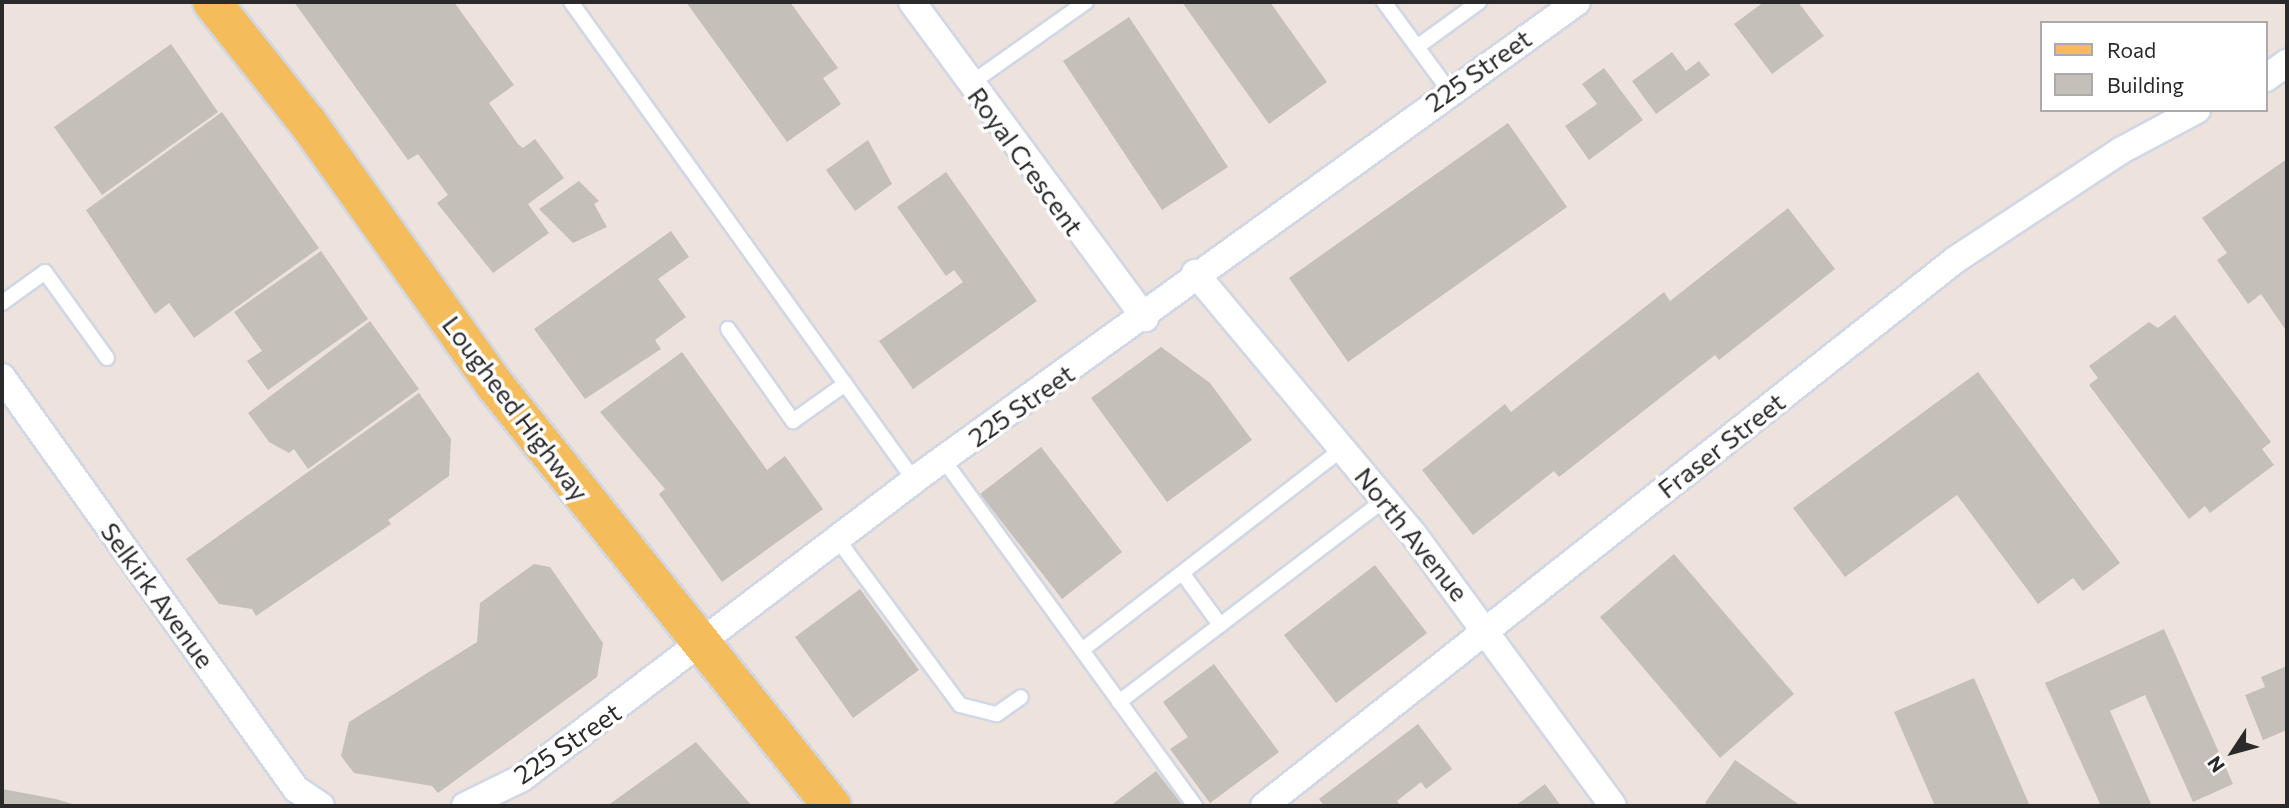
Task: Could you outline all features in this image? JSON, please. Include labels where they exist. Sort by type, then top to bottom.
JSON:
[{"type":"main road","name":"Lougheed Highway","points":[[212,2],[308,123],[495,385],[699,645],[832,806]]},
{"type":"street","name":"Royal Crescent","points":[[912,2],[1145,318]]},
{"type":"street","name":"225 Street","points":[[465,806],[522,778],[914,480],[1145,318],[1195,273],[1448,89],[1572,3]]},
{"type":"street","points":[[2268,77],[2287,63]]},
{"type":"street","name":"Fraser Street","points":[[1264,806],[1489,631],[1955,260],[2122,150],[2193,112]]},
{"type":"street","name":"North Avenue","points":[[1195,273],[1385,499],[1489,631],[1613,806]]},
{"type":"street","name":"Selkirk Avenue","points":[[2,377],[296,789],[321,806]]},
{"type":"lane","points":[[571,2],[914,480]]},
{"type":"lane","points":[[970,84],[1086,2]]},
{"type":"lane","points":[[1384,2],[1448,89]]},
{"type":"lane","points":[[1417,47],[1479,2]]},
{"type":"lane","points":[[2,303],[46,272],[107,358]]},
{"type":"lane","points":[[728,329],[793,421],[845,384]]},
{"type":"lane","points":[[1082,650],[1342,448]]},
{"type":"lane","points":[[943,459],[1195,806]]},
{"type":"lane","points":[[1119,702],[1385,499]]},
{"type":"lane","points":[[838,540],[960,705],[997,714],[1021,696]]},
{"type":"lane","points":[[1183,574],[1220,625]]},
{"type":"building","points":[[294,2],[454,2],[514,85],[489,103],[518,144],[523,148],[535,139],[564,178],[528,204],[549,233],[493,273],[437,203],[448,195],[418,154],[408,160]]},
{"type":"building","points":[[686,2],[790,2],[838,68],[823,78],[841,104],[787,142]]},
{"type":"building","points":[[1182,2],[1270,2],[1327,82],[1269,124]]},
{"type":"building","points":[[1764,2],[1798,2],[1824,36],[1772,74],[1734,24]]},
{"type":"building","points":[[1129,17],[1228,167],[1162,210],[1063,61]]},
{"type":"building","points":[[171,44],[218,112],[102,195],[54,127]]},
{"type":"building","points":[[1672,52],[1686,71],[1699,61],[1710,75],[1656,114],[1632,81]]},
{"type":"building","points":[[1604,68],[1643,120],[1589,160],[1565,126],[1597,104],[1582,84]]},
{"type":"building","points":[[222,112],[319,248],[194,338],[169,303],[155,314],[86,210]]},
{"type":"building","points":[[1508,123],[1567,207],[1348,362],[1289,278]]},
{"type":"building","points":[[868,140],[892,184],[855,211],[826,170]]},
{"type":"building","points":[[2287,159],[2287,332],[2261,294],[2248,304],[2217,260],[2227,253],[2202,218]]},
{"type":"building","points":[[946,172],[1037,301],[913,389],[879,341],[963,282],[954,270],[946,276],[897,207]]},
{"type":"building","points":[[579,181],[599,201],[594,204],[607,227],[573,243],[539,209]]},
{"type":"building","points":[[1788,208],[1835,269],[1719,360],[1715,355],[1559,477],[1554,471],[1473,535],[1422,470],[1505,404],[1511,412],[1664,292],[1670,301]]},
{"type":"building","points":[[671,231],[689,257],[658,279],[686,317],[655,340],[661,349],[585,399],[534,329]]},
{"type":"building","points":[[321,251],[368,319],[268,390],[247,361],[262,351],[234,312]]},
{"type":"building","points":[[2175,315],[2271,442],[2262,449],[2274,465],[2210,513],[2205,506],[2189,519],[2089,385],[2098,378],[2089,366],[2149,322],[2158,328]]},
{"type":"building","points":[[370,321],[419,389],[308,469],[294,449],[289,453],[269,442],[248,413]]},
{"type":"building","points":[[1161,347],[1210,383],[1252,440],[1167,502],[1091,398]]},
{"type":"building","points":[[682,352],[767,470],[785,456],[823,509],[722,582],[659,494],[665,489],[600,412]]},
{"type":"building","points":[[1978,372],[2120,563],[2083,591],[2073,578],[2038,604],[1957,495],[1845,577],[1793,508]]},
{"type":"building","points":[[419,393],[451,439],[449,476],[388,520],[391,524],[256,616],[252,609],[219,604],[186,559]]},
{"type":"building","points":[[1041,447],[1122,552],[1062,599],[980,494]]},
{"type":"building","points":[[1674,554],[1794,694],[1720,758],[1600,617]]},
{"type":"building","points":[[534,564],[550,567],[603,643],[597,677],[438,793],[432,786],[354,773],[341,756],[349,722],[477,642],[480,603]]},
{"type":"building","points":[[1375,565],[1427,633],[1336,703],[1284,635]]},
{"type":"building","points":[[860,589],[919,670],[853,718],[795,637]]},
{"type":"building","points":[[2164,629],[2233,784],[2193,802],[2145,695],[2110,711],[2152,806],[2101,806],[2045,683]]},
{"type":"building","points":[[1214,664],[1279,752],[1210,803],[1170,749],[1188,737],[1163,702]]},
{"type":"building","points":[[2287,666],[2287,730],[2263,740],[2245,695],[2265,687],[2261,677]]},
{"type":"building","points":[[1974,678],[2030,806],[1935,806],[1894,712]]},
{"type":"building","points":[[1418,724],[1452,769],[1426,789],[1421,782],[1397,801],[1401,806],[1324,806],[1319,799]]},
{"type":"building","points":[[696,742],[752,806],[607,806]]},
{"type":"building","points":[[1735,760],[1801,806],[1710,806],[1705,803]]},
{"type":"building","points":[[1156,771],[1183,806],[1110,806]]},
{"type":"building","points":[[1545,784],[1561,806],[1515,806]]},
{"type":"building","points":[[2,789],[56,799],[79,806],[2,806]]}]
